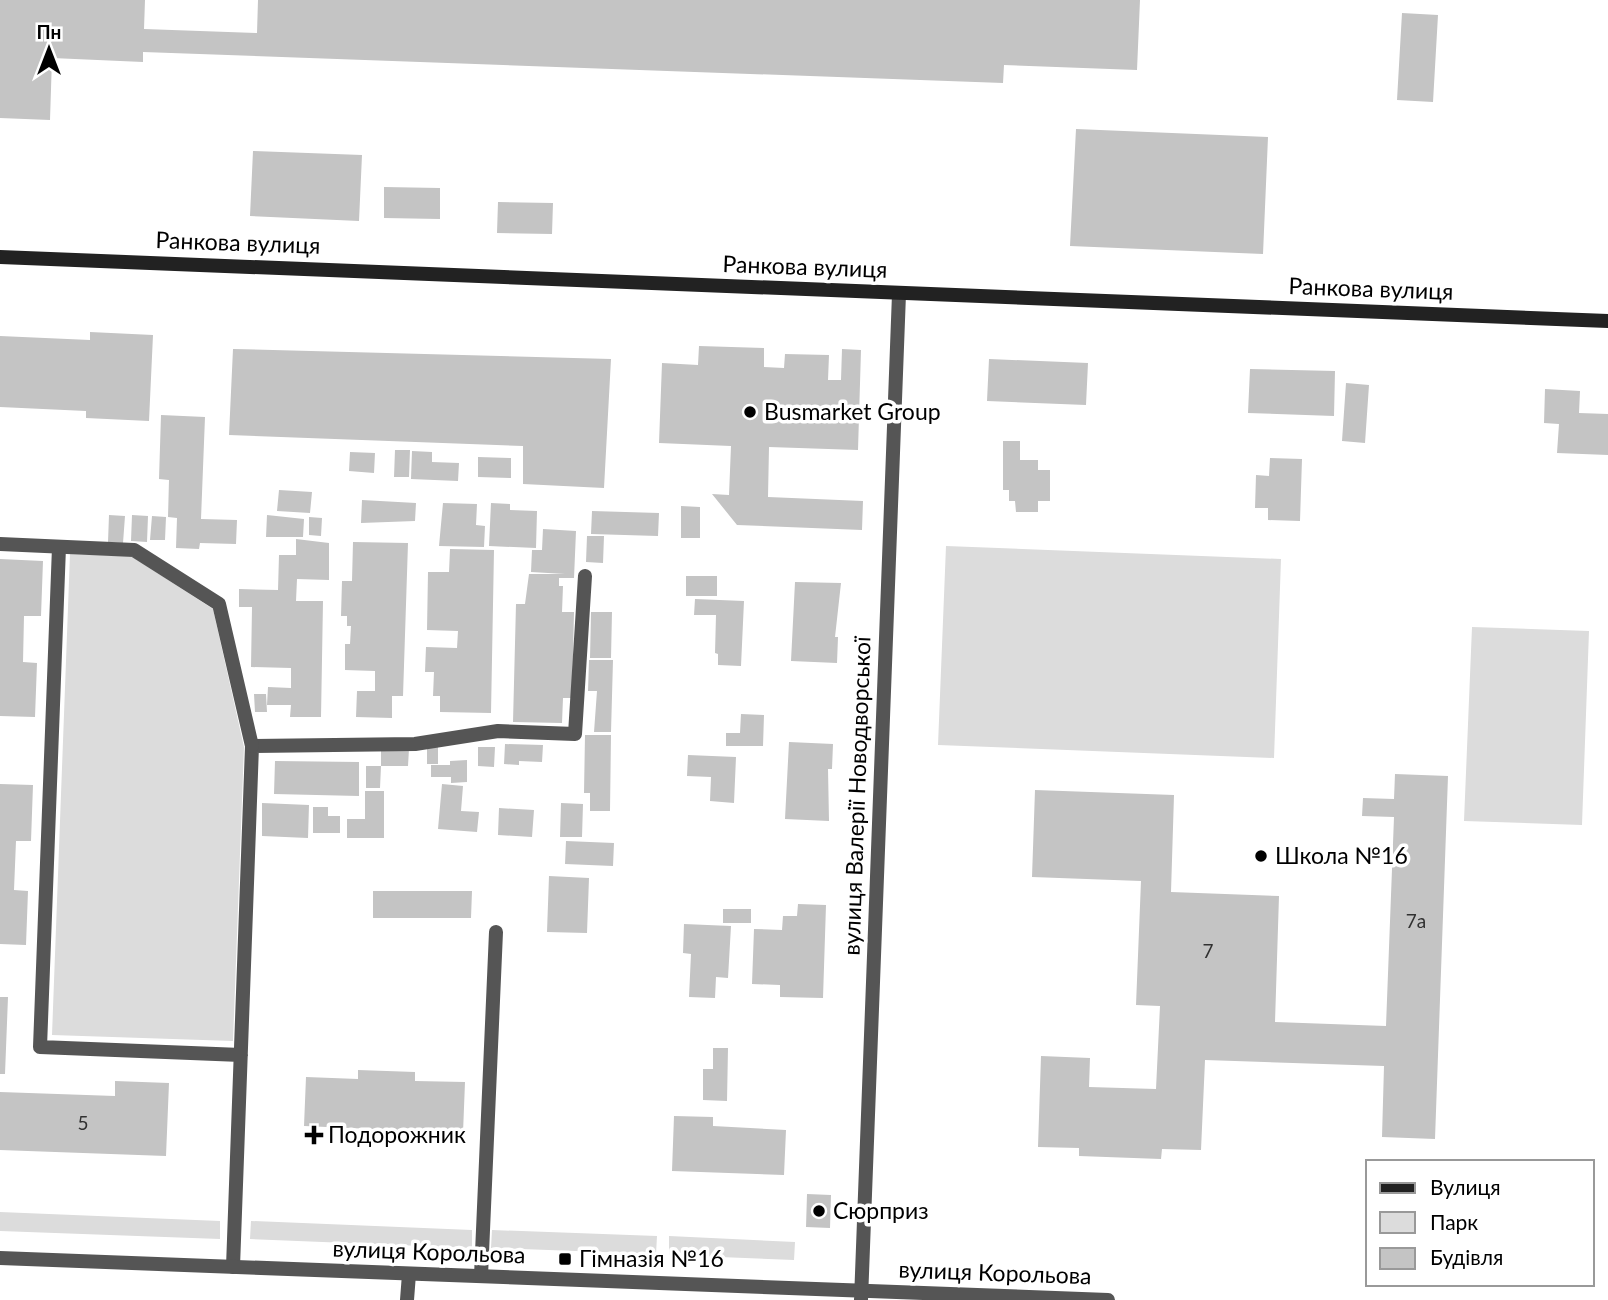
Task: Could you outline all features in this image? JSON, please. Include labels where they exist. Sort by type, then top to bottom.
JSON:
[{"type":"street","name":"Ранкова вулиця","points":[[0,257],[1608,321]]},
{"type":"street","name":"вулиця Валерії Новодворської","points":[[861,1295],[899,294]]},
{"type":"street","points":[[0,544],[134,550],[219,604],[252,746],[233,1267]]},
{"type":"street","points":[[59,547],[40,1047],[241,1055]]},
{"type":"street","points":[[252,746],[415,744],[498,731],[575,734],[585,576]]},
{"type":"street","points":[[481,1276],[496,932]]},
{"type":"street","name":"вулиця Корольова","points":[[0,1258],[481,1276],[861,1295],[1108,1300]]},
{"type":"street","points":[[407,1300],[409,1274]]},
{"type":"green space","points":[[946,546],[1281,559],[1274,758],[938,745]]},
{"type":"green space","points":[[70,554],[131,556],[213,609],[244,747],[233,1041],[52,1035]]},
{"type":"green space","points":[[1472,627],[1589,631],[1582,825],[1464,821]]},
{"type":"green space","points":[[0,1212],[220,1221],[220,1239],[0,1231]]},
{"type":"green space","points":[[251,1221],[472,1230],[472,1248],[250,1239]]},
{"type":"green space","points":[[492,1230],[657,1236],[656,1254],[491,1248]]},
{"type":"green space","points":[[669,1236],[795,1242],[794,1260],[669,1255]]},
{"type":"building","points":[[0,0],[145,0],[144,29],[257,33],[258,0],[1140,0],[1137,70],[1004,65],[1003,83],[143,52],[143,62],[52,58],[50,120],[0,118]]},
{"type":"building","points":[[1402,13],[1438,15],[1433,102],[1397,100]]},
{"type":"building","points":[[1076,129],[1268,137],[1263,254],[1070,246]]},
{"type":"building","points":[[253,151],[362,155],[359,221],[250,216]]},
{"type":"building","points":[[384,187],[440,188],[440,219],[384,218]]},
{"type":"building","points":[[498,202],[553,203],[552,234],[497,233]]},
{"type":"building","points":[[90,332],[153,335],[149,421],[86,418],[86,411],[0,407],[0,336],[90,340]]},
{"type":"building","name":"Busmarket Group","points":[[699,346],[764,348],[764,367],[784,368],[785,354],[829,355],[828,380],[841,380],[842,349],[861,350],[858,450],[769,447],[768,497],[863,501],[862,530],[737,525],[712,494],[729,495],[731,446],[659,443],[662,363],[698,365]]},
{"type":"building","points":[[233,349],[611,359],[604,488],[523,484],[523,446],[229,435]]},
{"type":"building","points":[[989,359],[1088,363],[1086,405],[987,401]]},
{"type":"building","points":[[1250,369],[1335,371],[1334,416],[1248,413]]},
{"type":"building","points":[[1346,383],[1369,385],[1365,443],[1342,441]]},
{"type":"building","points":[[1545,389],[1580,391],[1579,413],[1608,414],[1608,455],[1557,453],[1559,424],[1544,423]]},
{"type":"building","points":[[161,415],[205,417],[201,519],[237,520],[236,544],[200,543],[199,549],[176,548],[177,518],[168,517],[169,480],[159,479]]},
{"type":"building","points":[[1003,441],[1020,441],[1020,460],[1038,460],[1038,470],[1050,470],[1050,501],[1038,501],[1038,512],[1016,512],[1015,501],[1009,501],[1009,490],[1003,490]]},
{"type":"building","points":[[395,450],[410,450],[409,477],[394,477]]},
{"type":"building","points":[[412,451],[432,452],[432,462],[459,463],[458,481],[411,479]]},
{"type":"building","points":[[350,452],[375,453],[374,473],[349,471]]},
{"type":"building","points":[[478,457],[511,458],[511,478],[478,477]]},
{"type":"building","points":[[1270,458],[1302,459],[1300,521],[1268,520],[1268,508],[1255,508],[1256,475],[1269,476]]},
{"type":"building","points":[[279,490],[312,492],[310,513],[277,511]]},
{"type":"building","points":[[362,500],[416,503],[415,521],[361,523]]},
{"type":"building","points":[[443,503],[477,504],[476,525],[485,526],[484,547],[439,546]]},
{"type":"building","points":[[491,503],[510,504],[510,510],[537,511],[536,548],[489,546]]},
{"type":"building","points":[[681,506],[700,507],[700,538],[681,538]]},
{"type":"building","points":[[592,511],[659,513],[658,536],[591,534]]},
{"type":"building","points":[[109,515],[125,516],[123,543],[108,542]]},
{"type":"building","points":[[132,515],[148,516],[147,542],[131,541]]},
{"type":"building","points":[[267,515],[304,519],[303,537],[266,537]]},
{"type":"building","points":[[152,516],[166,517],[165,540],[150,540]]},
{"type":"building","points":[[309,517],[322,518],[321,536],[309,535]]},
{"type":"building","points":[[543,529],[576,531],[574,578],[559,578],[559,586],[563,586],[562,612],[574,612],[572,698],[563,698],[562,723],[513,722],[516,604],[525,604],[529,574],[565,574],[531,572],[532,550],[542,550]]},
{"type":"building","points":[[587,536],[604,536],[603,563],[586,562]]},
{"type":"building","points":[[296,539],[329,543],[329,580],[297,579],[296,601],[323,601],[321,717],[290,717],[291,705],[267,705],[268,687],[291,688],[291,668],[251,667],[252,607],[239,607],[239,589],[278,590],[279,555],[296,555]]},
{"type":"building","points":[[353,542],[408,543],[403,696],[392,696],[392,718],[356,717],[357,691],[375,691],[375,671],[345,670],[345,644],[350,644],[351,626],[347,626],[347,616],[341,616],[342,581],[352,581]]},
{"type":"building","points":[[450,549],[494,550],[491,713],[440,712],[440,696],[433,696],[434,672],[425,672],[426,647],[457,648],[458,631],[427,630],[428,572],[449,572]]},
{"type":"building","points":[[0,559],[43,561],[41,616],[24,616],[23,662],[37,663],[35,717],[0,716]]},
{"type":"building","points":[[686,576],[717,576],[717,596],[686,596]]},
{"type":"building","points":[[795,582],[841,583],[835,637],[838,637],[837,663],[791,661]]},
{"type":"building","points":[[695,599],[744,601],[741,666],[718,665],[718,654],[715,653],[716,615],[694,615]]},
{"type":"building","points":[[591,612],[612,612],[611,658],[590,658]]},
{"type":"building","points":[[589,660],[613,660],[611,732],[594,732],[597,691],[588,691]]},
{"type":"building","points":[[254,694],[266,694],[267,712],[255,712]]},
{"type":"building","points":[[741,714],[764,715],[763,746],[726,746],[726,733],[740,733]]},
{"type":"building","points":[[585,735],[611,735],[610,811],[590,811],[590,793],[584,793]]},
{"type":"building","points":[[789,742],[833,744],[832,769],[828,769],[829,821],[785,819]]},
{"type":"building","points":[[505,744],[543,745],[542,762],[519,761],[519,765],[504,764]]},
{"type":"building","points":[[427,747],[438,747],[438,764],[427,764]]},
{"type":"building","points":[[478,747],[495,747],[494,767],[478,766]]},
{"type":"building","points":[[381,749],[409,749],[408,766],[381,766]]},
{"type":"building","points":[[688,755],[736,757],[734,803],[710,801],[711,777],[687,776]]},
{"type":"building","points":[[467,760],[467,782],[451,783],[451,777],[431,777],[431,765],[450,765],[450,761]]},
{"type":"building","points":[[275,761],[359,762],[359,796],[274,794]]},
{"type":"building","points":[[366,766],[381,766],[380,788],[366,788]]},
{"type":"building","points":[[1395,774],[1448,776],[1435,1139],[1382,1137],[1384,1066],[1205,1060],[1201,1150],[1162,1149],[1161,1159],[1079,1156],[1079,1148],[1038,1147],[1041,1056],[1090,1058],[1089,1087],[1156,1089],[1160,1006],[1136,1005],[1141,881],[1032,877],[1035,790],[1174,795],[1171,892],[1279,896],[1275,1022],[1386,1026],[1394,817],[1362,816],[1363,798],[1394,799]]},
{"type":"building","points":[[0,784],[33,785],[31,841],[16,841],[14,890],[28,891],[26,945],[0,944]]},
{"type":"building","points":[[442,784],[463,786],[461,811],[479,812],[477,832],[438,829]]},
{"type":"building","points":[[365,791],[384,791],[384,838],[347,838],[347,819],[365,819]]},
{"type":"building","points":[[262,803],[309,805],[308,838],[262,836]]},
{"type":"building","points":[[561,803],[583,804],[582,837],[560,837]]},
{"type":"building","points":[[313,807],[328,807],[328,816],[340,816],[340,833],[313,833]]},
{"type":"building","points":[[499,808],[534,810],[532,837],[498,835]]},
{"type":"building","points":[[566,841],[614,843],[613,866],[565,864]]},
{"type":"building","points":[[549,876],[589,878],[587,933],[547,932]]},
{"type":"building","points":[[373,891],[472,891],[471,918],[373,918]]},
{"type":"building","points":[[798,904],[826,905],[823,998],[780,997],[780,985],[752,984],[754,929],[782,930],[783,916],[797,916]]},
{"type":"building","points":[[723,909],[751,909],[751,923],[723,923]]},
{"type":"building","points":[[684,924],[731,926],[728,978],[716,977],[715,998],[689,997],[691,954],[683,953]]},
{"type":"building","points":[[0,997],[8,997],[5,1074],[0,1074]]},
{"type":"building","points":[[713,1048],[728,1048],[727,1101],[703,1100],[703,1069],[713,1069]]},
{"type":"building","points":[[358,1070],[415,1072],[415,1081],[465,1082],[463,1133],[304,1126],[306,1077],[358,1079]]},
{"type":"building","points":[[115,1081],[169,1083],[166,1156],[0,1150],[0,1092],[115,1096]]},
{"type":"building","points":[[674,1116],[713,1117],[713,1126],[786,1130],[784,1175],[672,1171]]},
{"type":"building","name":"Сюрприз","points":[[807,1194],[831,1195],[830,1228],[806,1227]]},
{"type":"place","name":"Busmarket Group","points":[[750,412]]},
{"type":"place","name":"Школа №16","points":[[1261,856]]},
{"type":"place","name":"Подорожник","points":[[314,1135]]},
{"type":"place","name":"Сюрприз","points":[[819,1211]]},
{"type":"place","name":"Гімназія №16","points":[[565,1259]]}]
